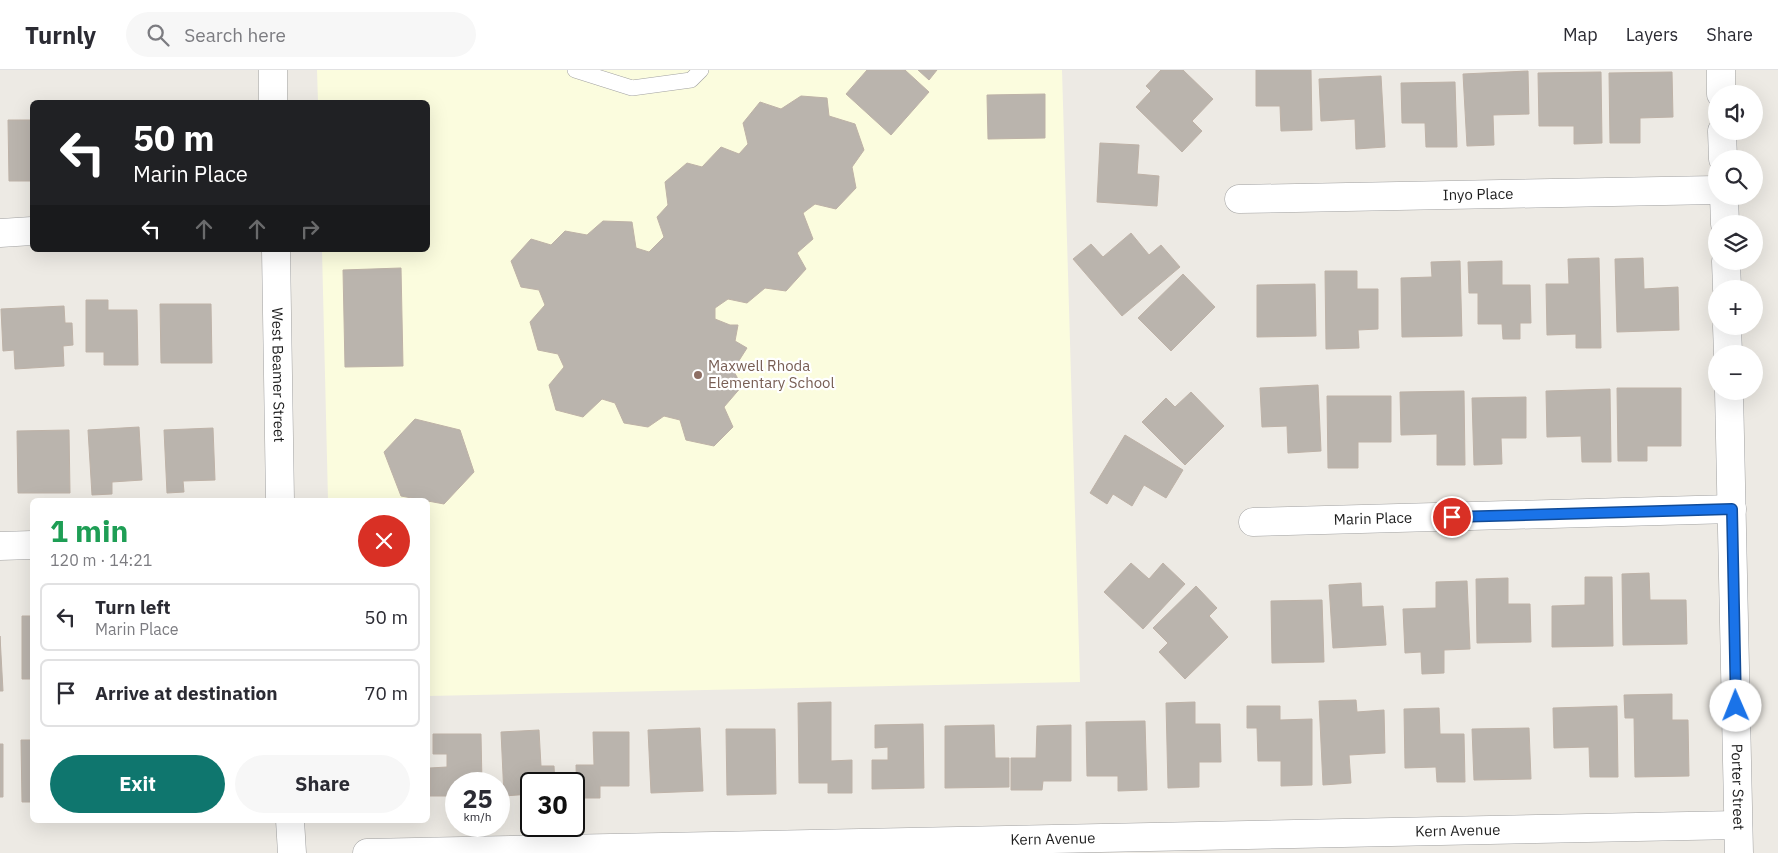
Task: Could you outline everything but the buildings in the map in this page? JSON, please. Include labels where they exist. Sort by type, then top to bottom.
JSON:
[{"type":"street","points":[[273,70],[273,100]]},
{"type":"street","points":[[1721,70],[1721,85]]},
{"type":"street","name":"Inyo Place","points":[[1239,199],[1708,190]]},
{"type":"street","points":[[0,232],[30,232]]},
{"type":"street","name":"West Beamer Street","points":[[276,252],[280,498]]},
{"type":"street","name":"Porter Street","points":[[1729,400],[1739,853]]},
{"type":"street","name":"Marin Place","points":[[1253,522],[1732,509]]},
{"type":"street","points":[[0,546],[30,545]]},
{"type":"street","points":[[290,823],[292,853]]},
{"type":"street","name":"Kern Avenue","points":[[367,853],[898,847],[1738,825]]},
{"type":"lane","points":[[574,70],[632,88],[691,80],[701,70]]},
{"type":"shaded area","name":"Maxwell Rhoda Elementary School","points":[[317,70],[1062,70],[1080,682],[430,696],[430,498],[328,498],[322,252],[430,252],[430,100],[318,100]]},
{"type":"place","name":"Maxwell Rhoda Elementary School","points":[[698,375]]},
{"type":"route","points":[[1452,517],[1732,509],[1736,706]]}]
